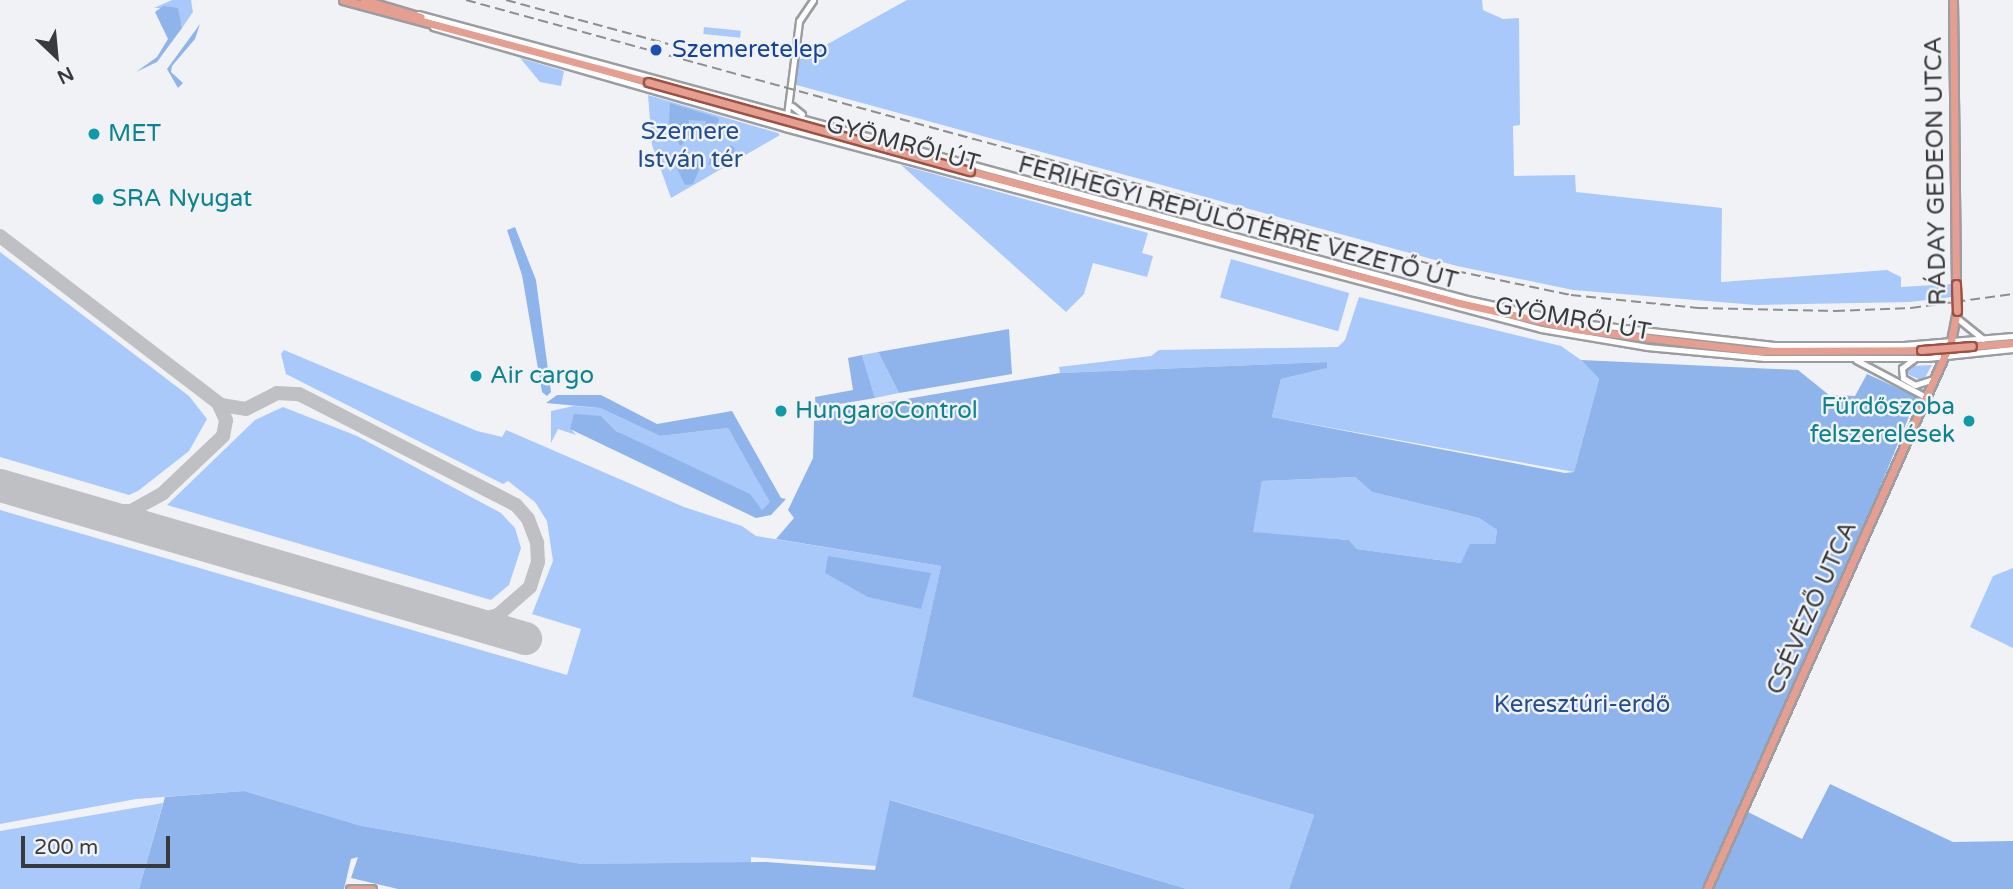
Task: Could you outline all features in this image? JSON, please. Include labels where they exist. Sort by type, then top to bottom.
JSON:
[{"type":"main road","name":"FERIHEGYI REPÜLŐTÉRRE VEZETŐ ÚT","points":[[343,0],[404,14]]},
{"type":"main road","name":"FERIHEGYI REPÜLŐTÉRRE VEZETŐ ÚT","points":[[364,0],[467,34],[1459,303],[1575,329],[1757,351],[1923,347],[1971,350],[2013,342]]},
{"type":"main road","name":"RÁDAY GEDEON UTCA","points":[[1951,341],[1957,315],[1953,0]]},
{"type":"main road","name":"CSÉVÉZŐ UTCA","points":[[1707,889],[1951,341]]},
{"type":"main road","points":[[350,889],[372,889]]},
{"type":"street","points":[[785,128],[791,103],[799,21],[813,0]]},
{"type":"street","name":"GYÖMRŐI ÚT","points":[[404,14],[787,112],[1453,295],[1563,320],[1730,342],[1842,346],[1923,347],[1951,341],[2013,336]]},
{"type":"street","name":"GYÖMRŐI ÚT","points":[[404,14],[503,50],[785,128],[1541,329],[1696,353],[1927,359],[1971,350],[2013,349]]},
{"type":"street","points":[[778,110],[791,103]]},
{"type":"street","points":[[791,103],[794,129]]},
{"type":"street","points":[[791,103],[811,119]]},
{"type":"street","points":[[1957,315],[1982,340]]},
{"type":"street","points":[[1971,350],[1963,351],[1965,344],[1982,340]]},
{"type":"street","points":[[1923,347],[1934,351],[1927,359]]},
{"type":"street","name":"GYÖMRŐI ÚT","points":[[1853,359],[1926,397]]},
{"type":"street","points":[[1915,359],[1902,368],[1903,378],[1915,385],[1934,379]]},
{"type":"green space","points":[[172,0],[191,0],[193,12],[182,28],[177,8],[154,8]]},
{"type":"green space","points":[[907,0],[1482,0],[1483,10],[1503,19],[1519,18],[1520,125],[1513,126],[1514,176],[1575,175],[1576,192],[1722,208],[1721,282],[1887,270],[1901,277],[1901,287],[1951,284],[1952,297],[1910,302],[1756,305],[1573,290],[1457,266],[793,84],[797,61]]},
{"type":"green space","points":[[163,6],[178,8],[182,28],[157,62],[136,72],[157,57],[168,39],[155,12]]},
{"type":"green space","points":[[200,24],[195,39],[172,66],[171,72],[183,83],[178,88],[167,69]]},
{"type":"green space","points":[[704,27],[741,31],[740,38],[703,34]]},
{"type":"green space","points":[[520,58],[564,71],[561,86],[540,82]]},
{"type":"green space","name":"Szemere István tér","points":[[648,95],[780,135],[671,198],[652,145]]},
{"type":"green space","points":[[670,103],[719,118],[718,123],[705,125],[706,121],[688,120],[694,132],[680,146],[669,123]]},
{"type":"green space","points":[[731,145],[735,149],[732,156],[708,165],[711,157],[725,154]]},
{"type":"green space","points":[[686,154],[686,167],[696,168],[698,161],[702,163],[693,184],[685,185],[676,166]]},
{"type":"green space","points":[[901,165],[1148,233],[1142,253],[1153,256],[1147,277],[1093,263],[1084,294],[1066,312]]},
{"type":"green space","points":[[515,227],[536,280],[551,392],[547,396],[542,392],[522,275],[507,230]]},
{"type":"green space","points":[[0,252],[189,396],[207,419],[189,451],[138,491],[129,495],[0,457]]},
{"type":"green space","points":[[1231,259],[1349,293],[1338,331],[1220,297]]},
{"type":"green space","points":[[1359,297],[1561,346],[1581,360],[1599,379],[1574,472],[1272,417],[1281,379],[1326,368],[1327,362],[1060,373],[1059,367],[1151,356],[1159,350],[1338,347],[1345,340]]},
{"type":"green space","points":[[1009,329],[1012,374],[899,393],[878,352]]},
{"type":"green space","points":[[284,350],[477,431],[502,437],[506,430],[684,507],[742,526],[756,536],[941,566],[912,697],[1314,815],[1289,889],[1187,889],[891,800],[876,866],[751,857],[751,863],[582,864],[362,826],[244,791],[136,799],[0,824],[0,510],[567,675],[581,629],[532,614],[553,561],[547,521],[535,502],[508,481],[503,484],[286,374],[281,354]]},
{"type":"green space","points":[[878,352],[899,393],[875,398],[862,355]]},
{"type":"green space","points":[[862,355],[875,398],[816,408],[815,397],[853,390],[848,358]]},
{"type":"green space","name":"Keresztúri-erdő","points":[[1581,360],[1798,370],[1829,395],[1855,396],[1867,374],[1917,397],[1843,578],[1738,807],[1802,839],[1830,784],[1953,842],[2013,841],[2013,889],[1289,889],[1314,815],[912,697],[941,566],[776,539],[794,518],[788,510],[813,458],[814,421],[824,419],[824,413],[1060,373],[1327,362],[1327,368],[1281,379],[1272,417],[1565,473],[1574,472],[1599,379]],"holes":[[[1355,477],[1372,492],[1479,518],[1497,530],[1495,544],[1470,544],[1461,563],[1357,549],[1349,540],[1253,532],[1262,481]]]},
{"type":"green space","points":[[1932,365],[1923,381],[1905,373],[1910,366]]},
{"type":"green space","points":[[557,395],[601,395],[657,424],[732,411],[781,498],[786,499],[771,515],[756,518],[570,429],[574,414],[601,416],[616,431],[750,494],[762,510],[770,502],[728,428],[660,436],[600,408],[546,403]]},
{"type":"green space","points":[[574,406],[600,408],[660,436],[728,428],[771,502],[762,510],[616,431],[601,416],[571,429],[576,435],[558,429],[551,443],[551,411]]},
{"type":"green space","points":[[283,407],[357,436],[501,513],[515,528],[521,548],[509,585],[491,600],[167,505],[255,420]]},
{"type":"green space","points":[[1355,477],[1372,492],[1479,518],[1497,530],[1495,544],[1461,563],[1357,549],[1349,540],[1252,533],[1262,481]]},
{"type":"green space","points":[[828,556],[931,573],[921,609],[868,597],[825,573]]},
{"type":"green space","points":[[2013,568],[2013,648],[1970,627],[1993,576]]},
{"type":"green space","points":[[244,791],[362,826],[582,864],[766,862],[875,870],[890,800],[1187,889],[398,889],[351,878],[358,857],[351,859],[344,889],[139,889],[165,797]]},
{"type":"green space","points":[[163,803],[139,889],[0,889],[0,831]]},
{"type":"taxiway","points":[[0,236],[221,405],[246,409],[277,393],[299,394],[516,505],[528,519],[537,543],[538,562],[530,587],[498,615],[482,620],[454,618]]},
{"type":"taxiway","points":[[92,511],[131,511],[163,493],[223,436],[226,420],[218,403]]},
{"type":"runway","points":[[0,485],[525,638]]},
{"type":"railway","points":[[466,0],[1456,271],[1571,295],[1698,308],[1835,311],[1911,308],[2013,294]]},
{"type":"railway","points":[[506,0],[668,44]]},
{"type":"place","name":"Szemeretelep","points":[[656,50]]},
{"type":"place","name":"MET","points":[[94,134]]},
{"type":"place","name":"SRA Nyugat","points":[[98,199]]},
{"type":"place","name":"Air cargo","points":[[476,376]]},
{"type":"place","name":"HungaroControl","points":[[781,411]]},
{"type":"place","name":"Fürdőszoba felszerelések","points":[[1969,421]]}]
